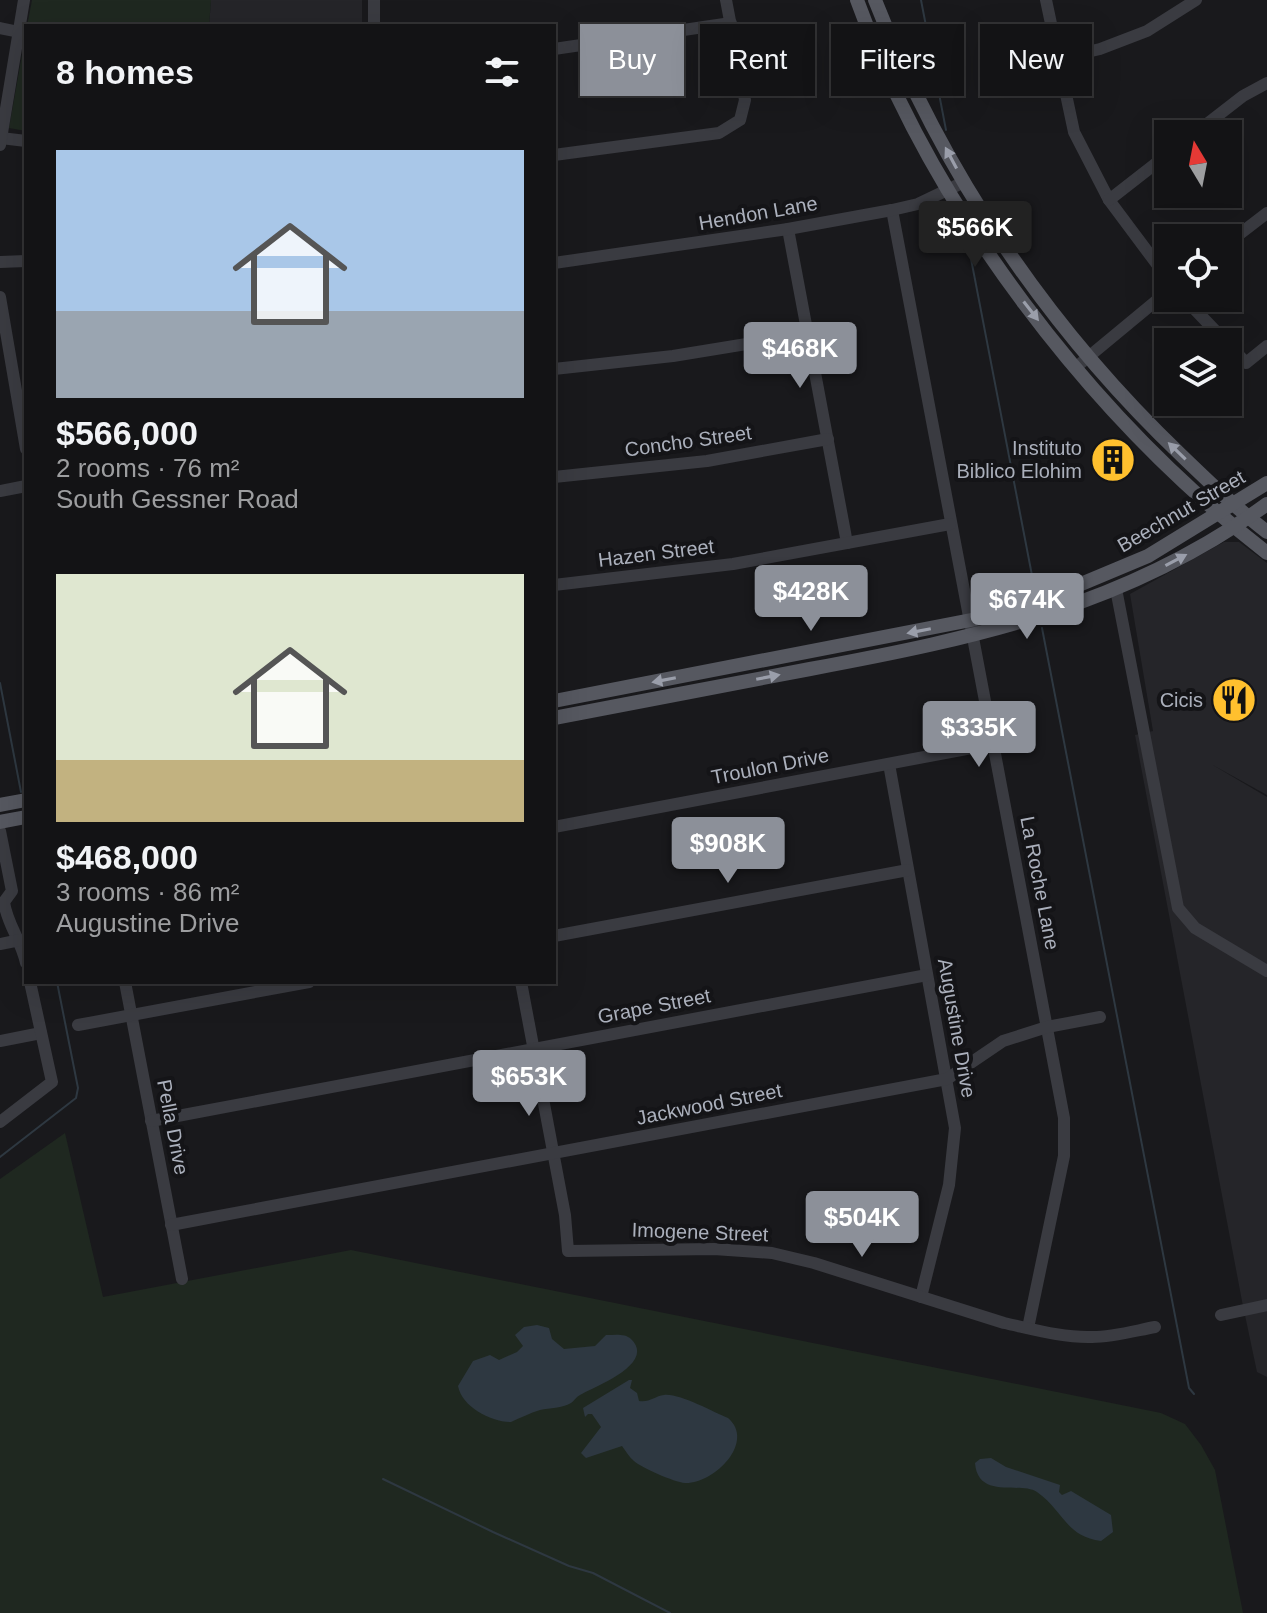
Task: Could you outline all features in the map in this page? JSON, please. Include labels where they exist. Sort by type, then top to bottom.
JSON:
[{"type":"main road","points":[[857,0],[866,24]]},
{"type":"main road","points":[[875,0],[885,24]]},
{"type":"main road","points":[[898,96],[948,190],[990,257],[1075,368],[1181,480],[1267,553]]},
{"type":"main road","points":[[918,96],[964,182],[1017,266],[1088,357],[1148,423],[1248,518],[1267,532]]},
{"type":"main road","name":"Beechnut Street","points":[[556,718],[815,668],[971,629],[1148,556],[1267,483]]},
{"type":"main road","name":"Beechnut Street","points":[[556,701],[812,652],[1026,622],[1116,589],[1190,553],[1267,504]]},
{"type":"main road","points":[[812,652],[815,668]]},
{"type":"main road","points":[[633,686],[636,702]]},
{"type":"main road","points":[[0,805],[24,800]]},
{"type":"main road","points":[[0,822],[24,817]]},
{"type":"street","points":[[0,145],[24,0]]},
{"type":"street","points":[[374,0],[374,24]]},
{"type":"street","points":[[556,155],[719,133],[740,120],[745,100],[726,0]]},
{"type":"street","points":[[1046,0],[1050,24]]},
{"type":"street","points":[[1092,51],[1147,31],[1196,0]]},
{"type":"street","points":[[556,49],[731,23]]},
{"type":"street","points":[[0,28],[19,32]]},
{"type":"street","points":[[1212,120],[1243,96],[1267,83]]},
{"type":"street","points":[[1066,96],[1074,132],[1109,200],[1154,260]]},
{"type":"street","points":[[1,138],[24,141]]},
{"type":"street","points":[[1109,200],[1154,165]]},
{"type":"street","name":"Hendon Lane","points":[[556,263],[788,229],[892,210],[918,204],[964,182]]},
{"type":"street","name":"La Roche Lane","points":[[892,210],[1066,1139],[1028,1328]]},
{"type":"street","points":[[1242,232],[1267,213]]},
{"type":"street","points":[[788,229],[847,543]]},
{"type":"street","points":[[0,262],[24,261]]},
{"type":"street","points":[[0,297],[20,378],[24,425]]},
{"type":"street","points":[[1075,368],[1154,303]]},
{"type":"street","points":[[1197,312],[1213,328]]},
{"type":"street","points":[[556,369],[673,356],[808,334]]},
{"type":"street","points":[[1242,359],[1246,363],[1267,346]]},
{"type":"street","name":"Concho Street","points":[[556,477],[707,461],[828,439]]},
{"type":"street","points":[[0,491],[24,486]]},
{"type":"street","name":"Hazen Street","points":[[556,585],[733,564],[950,524]]},
{"type":"street","points":[[1116,589],[1178,908],[1195,928],[1267,971]]},
{"type":"street","name":"Troulon Drive","points":[[556,827],[993,744]]},
{"type":"street","name":"Augustine Drive","points":[[889,764],[956,1140],[949,1185],[921,1297]]},
{"type":"street","points":[[0,831],[4,868],[12,891],[4,902],[3,919],[20,940],[24,955]]},
{"type":"street","points":[[556,936],[908,870]]},
{"type":"street","points":[[0,944],[20,940]]},
{"type":"street","name":"Grape Street","points":[[151,1121],[927,975]]},
{"type":"street","points":[[0,1122],[52,1082],[30,984]]},
{"type":"street","name":"Pella Drive","points":[[125,984],[182,1279]]},
{"type":"street","points":[[78,1025],[298,984]]},
{"type":"street","points":[[521,984],[554,1154]]},
{"type":"street","name":"Jackwood Street","points":[[171,1225],[947,1079],[1000,1042],[1047,1027],[1100,1017]]},
{"type":"street","points":[[0,1041],[41,1033]]},
{"type":"street","name":"Imogene Street","points":[[554,1154],[568,1251],[714,1249],[772,1253],[1028,1328],[1089,1337],[1155,1327]]},
{"type":"street","points":[[1221,1315],[1267,1305]]},
{"type":"shaded area","points":[[32,0],[211,0],[209,24],[27,24]]},
{"type":"shaded area","points":[[211,0],[362,0],[362,24],[209,24]]},
{"type":"shaded area","points":[[24,43],[24,131],[9,128]]},
{"type":"shaded area","points":[[1224,542],[1239,542],[1267,563],[1267,795],[1211,764],[1267,797],[1267,1377],[1257,1372],[1242,1301],[1135,735],[1153,731],[1130,594]]},
{"type":"shaded area","points":[[65,1133],[103,1297],[351,1250],[1161,1413],[1185,1424],[1215,1470],[1243,1613],[0,1613],[0,1179]]},
{"type":"shaded area","points":[[537,1325],[549,1328],[552,1339],[564,1349],[595,1346],[606,1335],[626,1336],[637,1348],[636,1357],[630,1366],[571,1403],[540,1410],[511,1422],[486,1416],[471,1407],[458,1386],[473,1361],[490,1355],[499,1360],[517,1352],[523,1346],[515,1335],[524,1327]]},
{"type":"shaded area","points":[[632,1380],[630,1388],[637,1393],[639,1401],[670,1395],[728,1418],[737,1438],[728,1460],[708,1477],[685,1483],[638,1464],[622,1446],[586,1458],[581,1453],[601,1427],[592,1414],[585,1417],[583,1408]]},
{"type":"shaded area","points":[[991,1458],[1006,1467],[1060,1485],[1062,1495],[1071,1491],[1111,1515],[1113,1532],[1101,1541],[1089,1538],[1072,1528],[1037,1492],[991,1486],[984,1482],[975,1463]]},
{"type":"waterway","points":[[921,0],[946,130]]},
{"type":"waterway","points":[[967,238],[1035,591]]},
{"type":"waterway","points":[[1042,628],[1189,1388],[1194,1394]]},
{"type":"waterway","points":[[0,683],[21,792]]},
{"type":"waterway","points":[[0,1157],[76,1098],[78,1088],[57,984]]},
{"type":"waterway","points":[[383,1479],[493,1532],[569,1566],[593,1573],[670,1613]]},
{"type":"place","name":"Instituto Biblico Elohim","points":[[1113,460]]},
{"type":"place","name":"Cicis","points":[[1234,700]]}]
